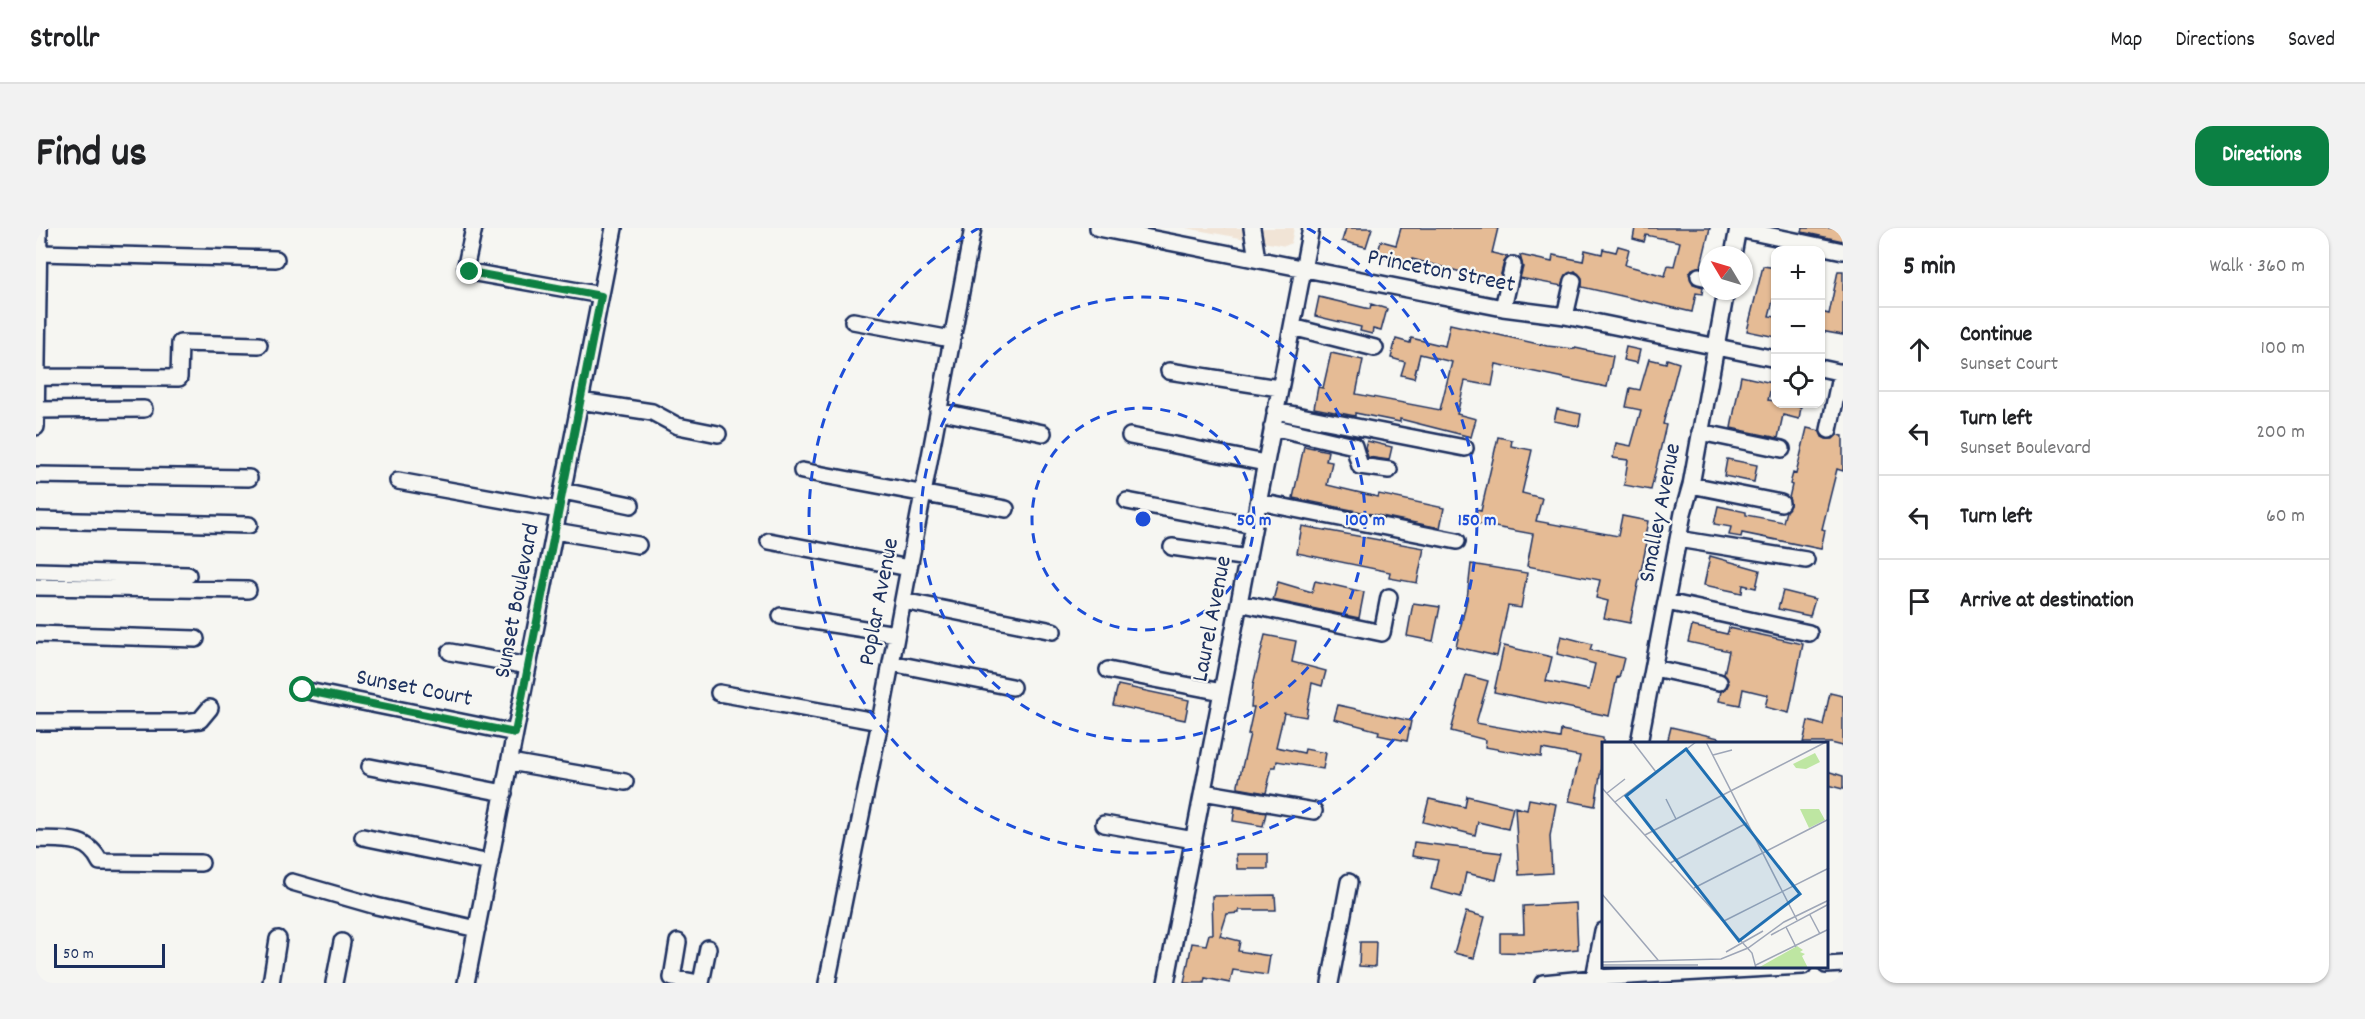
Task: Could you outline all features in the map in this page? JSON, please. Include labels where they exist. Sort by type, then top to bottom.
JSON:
[{"type":"street","points":[[36,427],[39,228]]},
{"type":"street","points":[[474,228],[466,265],[470,272],[601,296]]},
{"type":"street","name":"Sunset Boulevard","points":[[466,983],[614,228]]},
{"type":"street","name":"Poplar Avenue","points":[[827,983],[880,722],[973,228]]},
{"type":"street","points":[[1252,228],[1257,259]]},
{"type":"street","name":"Laurel Avenue","points":[[1166,983],[1311,228]]},
{"type":"street","name":"Princeton Street","points":[[1106,229],[1503,308],[1564,316],[1771,358]]},
{"type":"street","points":[[1735,246],[1738,229],[1843,251]]},
{"type":"street","points":[[38,258],[276,260]]},
{"type":"street","points":[[1503,308],[1513,265]]},
{"type":"street","points":[[1564,316],[1573,281]]},
{"type":"street","name":"Smalley Avenue","points":[[1639,742],[1678,539],[1691,485],[1724,300]]},
{"type":"street","points":[[853,321],[951,339]]},
{"type":"street","points":[[1292,327],[1375,348]]},
{"type":"street","points":[[37,377],[179,378],[180,343],[259,345]]},
{"type":"street","points":[[1825,369],[1842,372],[1829,430]]},
{"type":"street","points":[[1169,371],[1279,388]]},
{"type":"street","points":[[580,401],[652,412],[678,426],[718,434]]},
{"type":"street","points":[[36,410],[144,409]]},
{"type":"street","points":[[938,411],[1043,433]]},
{"type":"street","points":[[1275,411],[1465,448]]},
{"type":"street","points":[[1272,427],[1354,446],[1360,466],[1389,470]]},
{"type":"street","points":[[1700,432],[1782,449]]},
{"type":"street","points":[[1130,435],[1265,463]]},
{"type":"street","points":[[802,471],[1006,510]]},
{"type":"street","points":[[36,475],[249,478]]},
{"type":"street","points":[[398,481],[559,510]]},
{"type":"street","points":[[1691,485],[1781,503]]},
{"type":"street","points":[[562,491],[631,505]]},
{"type":"street","points":[[1126,501],[1253,525]]},
{"type":"street","points":[[1258,502],[1457,541]]},
{"type":"street","points":[[36,520],[249,525]]},
{"type":"street","points":[[555,531],[638,545]]},
{"type":"street","points":[[1678,539],[1806,560]]},
{"type":"street","points":[[769,540],[909,568]]},
{"type":"street","points":[[1172,547],[1248,558]]},
{"type":"street","points":[[36,571],[188,575]]},
{"type":"street","points":[[36,587],[248,590]]},
{"type":"street","points":[[1239,603],[1382,633],[1389,597]]},
{"type":"street","points":[[903,601],[1053,631]]},
{"type":"street","points":[[1667,602],[1809,633]]},
{"type":"street","points":[[782,615],[896,634]]},
{"type":"street","points":[[36,634],[196,639]]},
{"type":"street","points":[[450,652],[528,666]]},
{"type":"street","points":[[891,663],[1012,687]]},
{"type":"street","points":[[1654,668],[1719,682]]},
{"type":"street","points":[[1108,670],[1222,692]]},
{"type":"street","name":"Sunset Court","points":[[303,690],[515,733]]},
{"type":"street","points":[[719,693],[880,722]]},
{"type":"street","points":[[36,722],[185,722],[200,720],[210,708]]},
{"type":"street","points":[[510,762],[624,782]]},
{"type":"street","points":[[370,767],[504,793]]},
{"type":"street","points":[[1203,792],[1314,811]]},
{"type":"street","points":[[1104,824],[1194,840]]},
{"type":"street","points":[[363,837],[490,863]]},
{"type":"street","points":[[36,839],[86,844],[100,862],[201,863]]},
{"type":"street","points":[[292,882],[376,906],[477,929]]},
{"type":"street","points":[[1330,983],[1349,882]]},
{"type":"street","points":[[1588,980],[1602,934]]},
{"type":"street","points":[[271,983],[278,939]]},
{"type":"street","points":[[334,983],[342,942]]},
{"type":"street","points":[[678,942],[672,978],[700,983],[708,948]]},
{"type":"street","points":[[1828,965],[1843,964]]},
{"type":"street","points":[[1543,983],[1750,976],[1792,968]]},
{"type":"shaded area","points":[[1186,228],[1294,228],[1291,243],[1285,246]]},
{"type":"building","points":[[1346,228],[1372,228],[1366,247],[1342,241]]},
{"type":"building","points":[[1401,228],[1498,228],[1492,253],[1509,257],[1504,262],[1499,282],[1412,259],[1411,263],[1377,256],[1381,241],[1396,245]]},
{"type":"building","points":[[1635,228],[1710,228],[1706,246],[1699,246],[1699,267],[1692,269],[1689,274],[1693,284],[1699,286],[1699,294],[1696,293],[1692,312],[1582,287],[1582,278],[1575,271],[1566,275],[1562,286],[1520,278],[1523,267],[1520,255],[1552,262],[1553,255],[1583,261],[1585,250],[1602,254],[1603,249],[1616,252],[1618,246],[1629,249],[1625,265],[1665,276],[1668,265],[1674,266],[1680,242],[1646,235],[1644,242],[1633,239]]},
{"type":"building","points":[[1803,228],[1843,228],[1843,241],[1802,232]]},
{"type":"building","points":[[1763,266],[1771,267],[1769,316],[1771,316],[1771,336],[1747,331]]},
{"type":"building","points":[[1838,271],[1843,271],[1843,335],[1825,332],[1825,313],[1829,314]]},
{"type":"building","points":[[1319,297],[1370,309],[1371,304],[1387,309],[1381,331],[1373,329],[1372,334],[1360,331],[1361,327],[1315,316]]},
{"type":"building","points":[[1450,324],[1547,346],[1575,348],[1613,356],[1607,387],[1496,364],[1492,386],[1465,381],[1457,414],[1476,419],[1471,437],[1400,419],[1400,422],[1314,408],[1318,387],[1323,388],[1331,353],[1363,360],[1356,394],[1440,410],[1452,362],[1420,354],[1414,378],[1401,375],[1405,362],[1391,358],[1396,339],[1410,343],[1411,338],[1445,346]]},
{"type":"building","points":[[1626,347],[1640,350],[1637,363],[1623,360]]},
{"type":"building","points":[[1649,359],[1666,363],[1667,359],[1679,363],[1663,424],[1666,425],[1651,490],[1624,485],[1628,460],[1613,458],[1616,443],[1631,446],[1641,410],[1626,407],[1630,388],[1640,390]]},
{"type":"building","points":[[1741,376],[1771,383],[1768,400],[1771,400],[1771,408],[1801,408],[1799,419],[1783,415],[1778,438],[1731,428]]},
{"type":"building","points":[[1557,409],[1581,414],[1579,426],[1554,421]]},
{"type":"building","points":[[1807,428],[1820,431],[1822,437],[1826,439],[1833,439],[1837,435],[1843,436],[1843,471],[1837,469],[1822,529],[1825,530],[1821,549],[1742,533],[1741,537],[1729,535],[1731,527],[1714,524],[1718,506],[1746,512],[1746,515],[1783,522],[1790,505],[1792,485],[1790,484],[1793,473],[1796,474]]},
{"type":"building","points":[[1498,437],[1512,440],[1511,446],[1532,450],[1522,493],[1542,498],[1536,521],[1618,536],[1622,516],[1648,521],[1644,541],[1647,542],[1630,623],[1604,618],[1608,601],[1596,598],[1600,580],[1527,566],[1533,534],[1473,523],[1476,510],[1481,511]]},
{"type":"building","points":[[1367,441],[1392,447],[1389,460],[1368,457],[1365,448]]},
{"type":"building","points":[[1304,446],[1328,451],[1326,461],[1332,462],[1327,485],[1378,497],[1379,494],[1444,508],[1440,528],[1293,498]]},
{"type":"building","points":[[1727,459],[1757,465],[1754,482],[1724,476]]},
{"type":"building","points":[[1302,526],[1424,548],[1417,583],[1389,578],[1390,572],[1297,553]]},
{"type":"building","points":[[1710,556],[1760,570],[1756,588],[1743,585],[1742,593],[1704,585]]},
{"type":"building","points":[[1471,564],[1527,573],[1521,608],[1508,606],[1497,656],[1456,647],[1467,599]]},
{"type":"building","points":[[1315,581],[1364,592],[1359,618],[1273,600],[1278,582],[1312,592]]},
{"type":"building","points":[[1783,591],[1815,599],[1810,616],[1778,609]]},
{"type":"building","points":[[1413,603],[1440,607],[1433,641],[1407,636]]},
{"type":"building","points":[[1692,626],[1727,634],[1729,628],[1803,644],[1789,713],[1765,707],[1768,695],[1743,689],[1740,705],[1719,701],[1721,691],[1726,689],[1729,683],[1724,674],[1729,651],[1688,642]]},
{"type":"building","points":[[1265,635],[1296,641],[1292,662],[1326,671],[1322,686],[1312,683],[1306,717],[1284,713],[1276,747],[1304,753],[1305,749],[1326,753],[1323,769],[1277,761],[1276,767],[1272,767],[1266,793],[1238,788],[1254,707],[1251,707],[1253,685]]},
{"type":"building","points":[[1561,636],[1592,644],[1590,650],[1624,658],[1619,678],[1617,677],[1609,716],[1494,692],[1504,646],[1552,657],[1546,681],[1589,690],[1595,664],[1557,654]]},
{"type":"building","points":[[1466,675],[1488,681],[1476,723],[1560,738],[1561,730],[1603,738],[1602,763],[1595,806],[1569,801],[1580,756],[1542,749],[1541,757],[1485,747],[1486,740],[1451,731]]},
{"type":"building","points":[[1118,685],[1189,700],[1185,720],[1113,705]]},
{"type":"building","points":[[1830,693],[1843,696],[1843,746],[1828,742],[1803,742],[1808,721],[1823,725]]},
{"type":"building","points":[[1338,705],[1411,721],[1407,741],[1378,735],[1379,731],[1334,719]]},
{"type":"building","points":[[1671,727],[1719,738],[1719,742],[1667,742]]},
{"type":"building","points":[[1828,771],[1843,776],[1843,789],[1828,785]]},
{"type":"building","points":[[1467,796],[1513,807],[1508,829],[1478,822],[1475,835],[1423,822],[1429,799],[1465,807]]},
{"type":"building","points":[[1529,799],[1556,804],[1550,836],[1552,873],[1519,875],[1515,807],[1527,810]]},
{"type":"building","points":[[1235,807],[1266,813],[1263,826],[1233,821]]},
{"type":"building","points":[[1414,842],[1502,853],[1496,880],[1466,873],[1461,897],[1431,889],[1438,860],[1412,856]]},
{"type":"building","points":[[1236,854],[1268,854],[1268,869],[1237,869]]},
{"type":"building","points":[[1275,895],[1276,910],[1239,910],[1239,913],[1227,914],[1220,936],[1240,941],[1238,951],[1270,956],[1267,975],[1233,970],[1230,983],[1205,978],[1204,983],[1184,983],[1192,943],[1206,945],[1209,934],[1213,934],[1212,896]]},
{"type":"building","points":[[1576,903],[1578,949],[1533,953],[1500,952],[1500,933],[1524,933],[1523,906]]},
{"type":"building","points":[[1466,912],[1485,917],[1474,958],[1454,953]]},
{"type":"building","points":[[1360,942],[1376,942],[1375,967],[1359,966]]},
{"type":"route","points":[[303,690],[515,733],[601,296],[470,272]]}]
